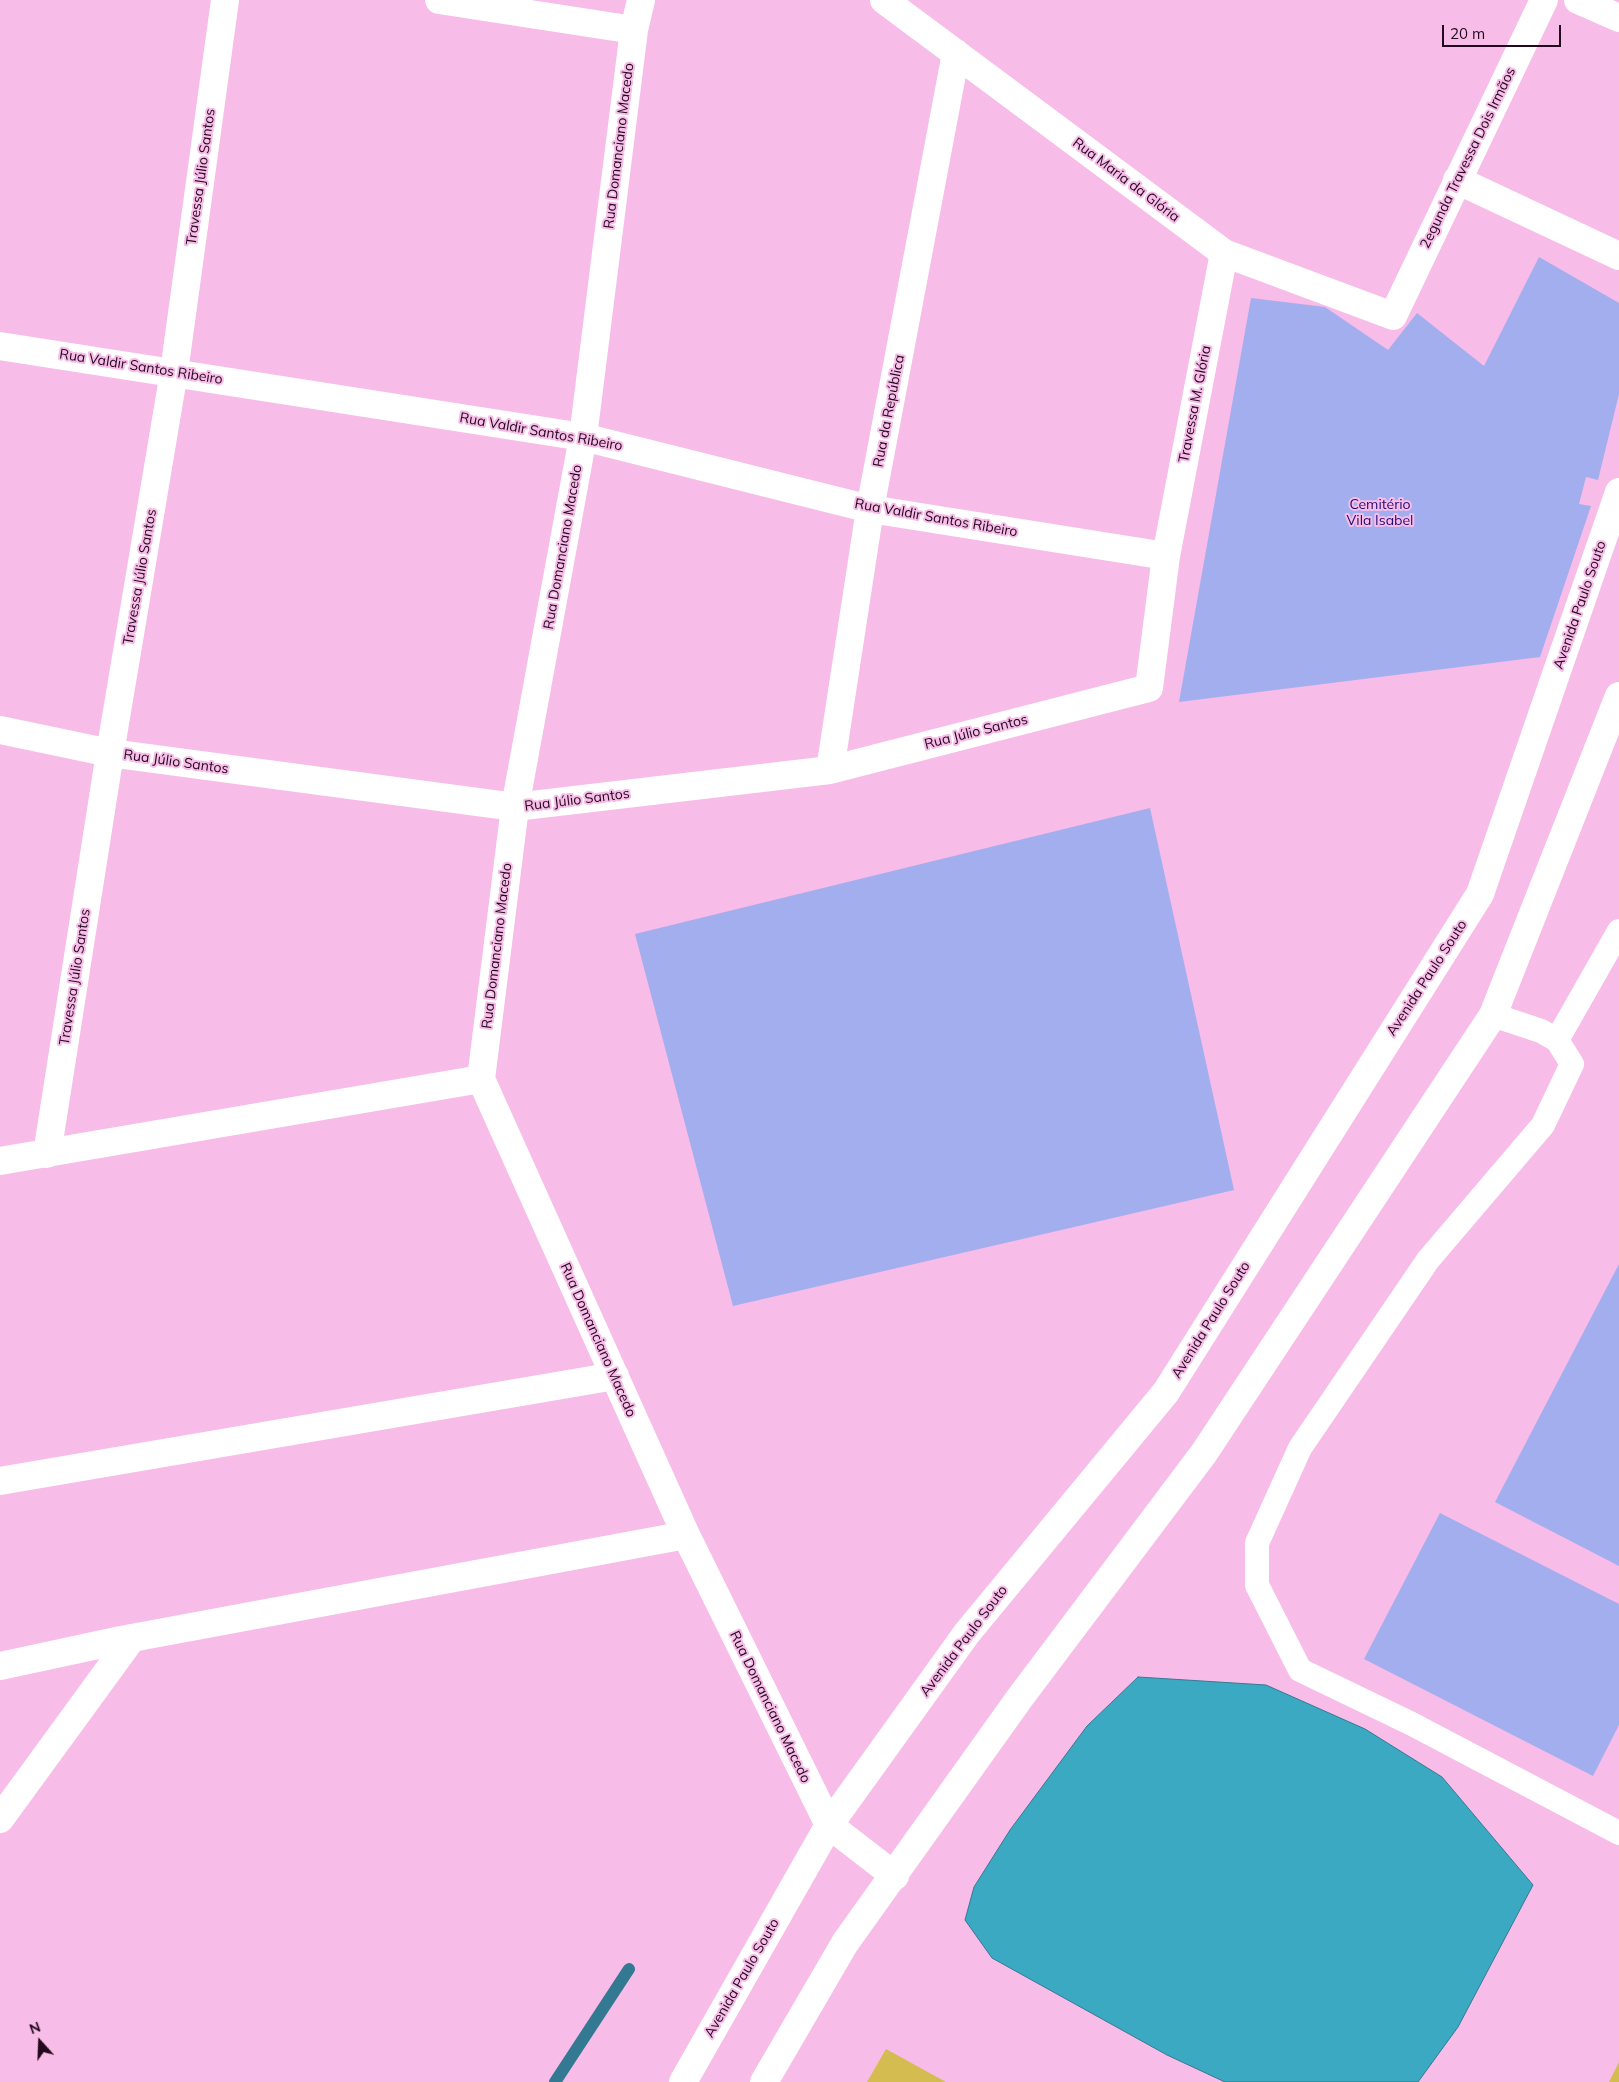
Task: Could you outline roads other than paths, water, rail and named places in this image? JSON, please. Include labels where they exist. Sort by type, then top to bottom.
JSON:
[{"type":"street","name":"Travessa Júlio Santos","points":[[47,1154],[110,753],[174,372],[225,0]]},
{"type":"street","points":[[439,0],[634,30]]},
{"type":"street","name":"Rua Domanciano Macedo","points":[[640,0],[634,30],[582,437],[515,807],[481,1079],[686,1535],[829,1826]]},
{"type":"street","name":"Rua Maria da Glória","points":[[884,0],[1224,253],[1393,316]]},
{"type":"street","name":"2egunda Travessa Dois Irmãos","points":[[1393,316],[1544,0]]},
{"type":"street","points":[[1578,0],[1619,18]]},
{"type":"street","name":"Rua da República","points":[[830,770],[870,509],[956,53]]},
{"type":"street","points":[[1457,180],[1619,256]]},
{"type":"street","name":"Travessa M. Glória","points":[[1149,688],[1166,556],[1224,253]]},
{"type":"street","name":"Rua Valdir Santos Ribeiro","points":[[0,346],[582,437],[870,509],[1166,556]]},
{"type":"street","name":"Avenida Paulo Souto","points":[[683,2082],[829,1826],[968,1633],[1166,1392],[1480,894],[1619,492]]},
{"type":"street","name":"Rua Júlio Santos","points":[[0,730],[110,753],[515,807],[830,770],[1149,688]]},
{"type":"street","points":[[764,2082],[845,1943],[895,1876],[1019,1700],[1204,1453],[1492,1015],[1619,696]]},
{"type":"street","points":[[0,1162],[481,1079]]},
{"type":"street","points":[[0,1481],[615,1376]]},
{"type":"street","points":[[0,1666],[132,1638],[686,1535]]},
{"type":"street","points":[[0,1819],[132,1638]]},
{"type":"street","points":[[829,1826],[895,1876]]},
{"type":"lane","points":[[1557,1040],[1619,931]]},
{"type":"lane","points":[[1492,1015],[1541,1031],[1557,1040],[1572,1064],[1543,1125],[1428,1260],[1300,1448],[1257,1543],[1257,1585],[1300,1670],[1412,1724],[1619,1833]]},
{"type":"waterway","points":[[555,2082],[629,1969]]},
{"type":"park label","name":"Cemitério Vila Isabel","points":[[1380,514]]}]
